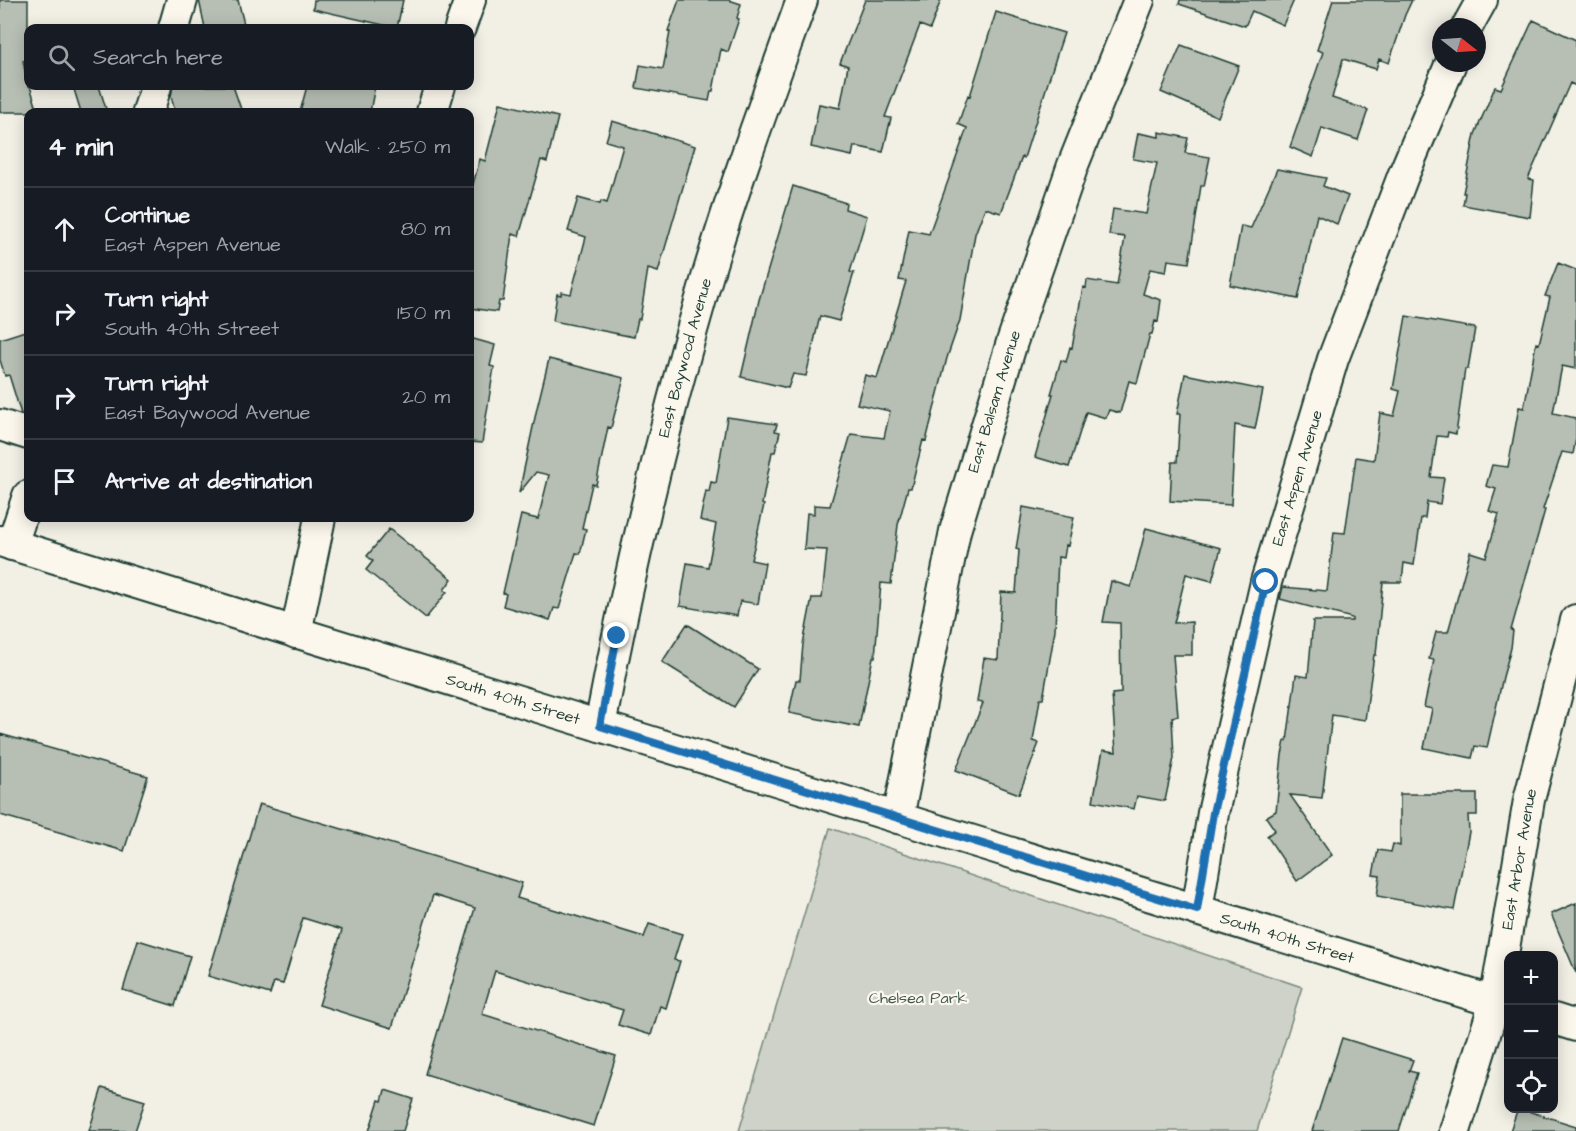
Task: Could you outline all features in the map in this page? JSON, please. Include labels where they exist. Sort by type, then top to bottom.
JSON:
[{"type":"street","points":[[175,24],[182,0]]},
{"type":"street","points":[[461,24],[470,0]]},
{"type":"street","name":"East Baywood Avenue","points":[[600,726],[647,500],[704,287],[759,117],[802,0]]},
{"type":"street","name":"East Balsam Avenue","points":[[898,818],[955,531],[1012,342],[1073,165],[1140,0]]},
{"type":"street","points":[[1472,18],[1482,0]]},
{"type":"street","name":"East Aspen Avenue","points":[[1197,910],[1213,813],[1266,582],[1333,360],[1403,176],[1448,72]]},
{"type":"street","points":[[149,108],[155,90]]},
{"type":"street","points":[[433,108],[440,90]]},
{"type":"street","points":[[0,425],[24,434]]},
{"type":"street","points":[[6,543],[24,505]]},
{"type":"street","points":[[296,633],[319,522]]},
{"type":"street","name":"South 40th Street","points":[[6,543],[1502,1004]]},
{"type":"street","name":"East Arbor Avenue","points":[[1455,1131],[1502,1004],[1529,800],[1576,620]]},
{"type":"street","points":[[1558,1021],[1576,1026]]},
{"type":"green space","name":"Chelsea Park","points":[[830,828],[1302,987],[1257,1131],[739,1131]]},
{"type":"building","points":[[0,0],[28,0],[28,24],[24,24],[24,90],[31,90],[37,108],[24,108],[24,112],[0,112]]},
{"type":"building","points":[[199,0],[238,0],[244,24],[204,24]]},
{"type":"building","points":[[314,0],[403,0],[398,24],[379,24],[313,9]]},
{"type":"building","points":[[679,0],[729,0],[741,4],[737,18],[739,19],[728,52],[721,49],[709,101],[636,88],[640,65],[663,69],[670,32],[668,31]]},
{"type":"building","points":[[865,0],[941,0],[930,29],[920,25],[885,117],[891,118],[883,152],[854,146],[852,156],[811,147],[819,104],[840,108],[848,66],[840,63]]},
{"type":"building","points":[[1180,0],[1294,0],[1283,25],[1252,11],[1245,26],[1179,4]]},
{"type":"building","points":[[1333,0],[1412,0],[1389,63],[1379,59],[1376,69],[1343,59],[1332,98],[1368,110],[1358,140],[1322,128],[1313,157],[1290,147],[1323,52],[1317,50]]},
{"type":"building","points":[[996,12],[1064,33],[1024,158],[1022,157],[1001,213],[985,208],[975,234],[960,320],[947,358],[926,441],[923,440],[911,488],[908,488],[898,525],[891,584],[881,583],[875,657],[873,657],[859,727],[789,713],[796,680],[800,680],[803,644],[812,598],[822,598],[827,550],[804,549],[807,513],[814,514],[814,505],[830,506],[851,434],[884,438],[890,411],[857,404],[865,375],[877,378],[906,281],[899,280],[909,230],[929,234],[967,128],[958,124],[968,95],[970,96]]},
{"type":"building","points":[[1533,20],[1576,40],[1576,86],[1570,83],[1528,179],[1534,180],[1530,217],[1463,205],[1465,193],[1463,193],[1475,134],[1495,87],[1501,89]]},
{"type":"building","points":[[1181,45],[1239,66],[1218,117],[1161,92]]},
{"type":"building","points":[[74,90],[100,90],[106,108],[80,108]]},
{"type":"building","points":[[172,90],[234,90],[241,108],[174,108]]},
{"type":"building","points":[[306,90],[374,90],[371,108],[301,108]]},
{"type":"building","points":[[500,103],[558,117],[547,162],[541,160],[519,236],[512,234],[503,301],[499,301],[497,312],[474,309],[474,181],[480,159],[485,161]]},
{"type":"building","points":[[612,121],[695,146],[658,272],[648,269],[640,319],[638,319],[634,337],[553,321],[557,294],[561,295],[561,292],[571,294],[586,237],[568,231],[578,198],[600,204],[601,201],[607,203],[623,146],[606,141]]},
{"type":"building","points":[[1159,132],[1188,138],[1185,153],[1210,157],[1204,186],[1201,186],[1189,263],[1168,260],[1166,272],[1150,269],[1143,294],[1161,300],[1158,322],[1155,321],[1152,334],[1150,334],[1137,383],[1129,381],[1120,413],[1109,410],[1106,418],[1086,412],[1069,467],[1035,457],[1061,360],[1066,362],[1070,347],[1072,348],[1083,287],[1086,288],[1087,280],[1117,285],[1125,237],[1109,235],[1113,209],[1146,214],[1157,163],[1133,159],[1138,133],[1159,137]]},
{"type":"building","points":[[1277,169],[1326,178],[1323,186],[1348,196],[1337,224],[1317,215],[1298,299],[1230,285],[1241,226],[1251,228]]},
{"type":"building","points":[[793,186],[846,203],[845,209],[867,216],[850,272],[854,273],[839,321],[820,316],[806,376],[793,374],[788,388],[741,377],[759,300]]},
{"type":"building","points":[[1558,263],[1576,270],[1576,369],[1562,366],[1553,413],[1576,418],[1573,454],[1562,452],[1543,509],[1545,510],[1511,630],[1513,631],[1511,648],[1487,748],[1475,746],[1472,758],[1424,748],[1432,709],[1424,707],[1434,660],[1429,659],[1436,632],[1448,632],[1470,552],[1486,557],[1499,514],[1489,511],[1496,489],[1486,486],[1492,465],[1508,467],[1519,407],[1524,408],[1536,343],[1539,344],[1550,297],[1545,296]]},
{"type":"building","points":[[1406,316],[1475,328],[1468,369],[1465,369],[1456,434],[1448,432],[1447,437],[1437,436],[1431,477],[1444,478],[1440,504],[1427,502],[1425,518],[1421,518],[1414,565],[1404,563],[1402,582],[1383,582],[1376,655],[1374,655],[1365,720],[1332,715],[1322,798],[1290,795],[1332,855],[1297,881],[1267,836],[1275,830],[1266,817],[1276,811],[1282,755],[1285,741],[1287,741],[1296,675],[1308,677],[1313,621],[1352,621],[1352,618],[1280,599],[1283,587],[1327,591],[1334,532],[1345,533],[1356,457],[1374,460],[1380,413],[1394,416],[1400,391],[1393,389]]},
{"type":"building","points":[[24,331],[24,415],[21,414],[9,375],[5,376],[0,360],[0,339]]},
{"type":"building","points":[[474,339],[495,345],[490,366],[494,367],[482,443],[474,442]]},
{"type":"building","points":[[549,359],[624,378],[611,428],[608,427],[596,485],[592,484],[582,528],[586,529],[580,554],[576,553],[559,609],[554,608],[550,620],[503,606],[506,594],[503,593],[521,515],[538,519],[549,475],[536,472],[519,493]]},
{"type":"building","points":[[1185,374],[1263,390],[1255,429],[1235,425],[1231,505],[1170,501],[1172,462],[1177,462],[1180,414],[1177,414]]},
{"type":"building","points":[[727,417],[777,424],[775,431],[780,432],[775,452],[772,452],[762,504],[764,505],[751,560],[765,563],[758,604],[740,601],[737,616],[680,606],[687,563],[708,567],[716,524],[700,520],[706,491],[709,492],[711,482],[716,483]]},
{"type":"building","points":[[1023,507],[1074,517],[1064,558],[1058,557],[1055,630],[1033,741],[1039,743],[1019,794],[956,770],[983,703],[977,702],[984,658],[998,660],[1001,592],[1016,593],[1019,550],[1016,549]]},
{"type":"building","points":[[1146,528],[1221,548],[1212,581],[1186,574],[1174,623],[1192,622],[1192,655],[1173,655],[1178,716],[1172,717],[1174,758],[1165,801],[1137,796],[1134,809],[1093,801],[1103,750],[1116,752],[1112,694],[1121,693],[1120,623],[1103,622],[1111,581],[1131,587]]},
{"type":"building","points":[[389,529],[452,579],[444,590],[447,592],[426,618],[366,570],[373,561],[367,556]]},
{"type":"building","points":[[687,624],[758,669],[734,707],[662,662]]},
{"type":"building","points":[[0,734],[148,776],[124,851],[0,815]]},
{"type":"building","points":[[1400,794],[1477,794],[1477,815],[1468,815],[1469,832],[1454,910],[1377,896],[1380,876],[1373,875],[1378,850],[1391,852],[1393,844],[1400,846]]},
{"type":"building","points":[[259,804],[522,883],[517,898],[644,937],[649,924],[682,934],[674,960],[680,961],[666,1008],[660,1006],[651,1035],[618,1025],[623,1010],[495,971],[482,1014],[616,1056],[594,1126],[425,1074],[475,908],[433,895],[392,1028],[319,1005],[342,930],[303,918],[283,984],[274,982],[270,994],[208,976]]},
{"type":"building","points":[[1576,903],[1576,973],[1551,914]]},
{"type":"building","points":[[138,940],[190,956],[175,1006],[123,990]]},
{"type":"building","points":[[1342,1038],[1413,1060],[1409,1071],[1417,1073],[1399,1131],[1312,1131]]},
{"type":"building","points":[[102,1088],[145,1101],[135,1131],[89,1131]]},
{"type":"building","points":[[385,1090],[413,1099],[403,1131],[369,1131],[379,1100],[382,1101]]},
{"type":"building","points":[[1516,1113],[1534,1113],[1576,1126],[1576,1131],[1510,1131]]},
{"type":"route","points":[[617,636],[600,726],[1197,910],[1213,813],[1266,582]]}]
